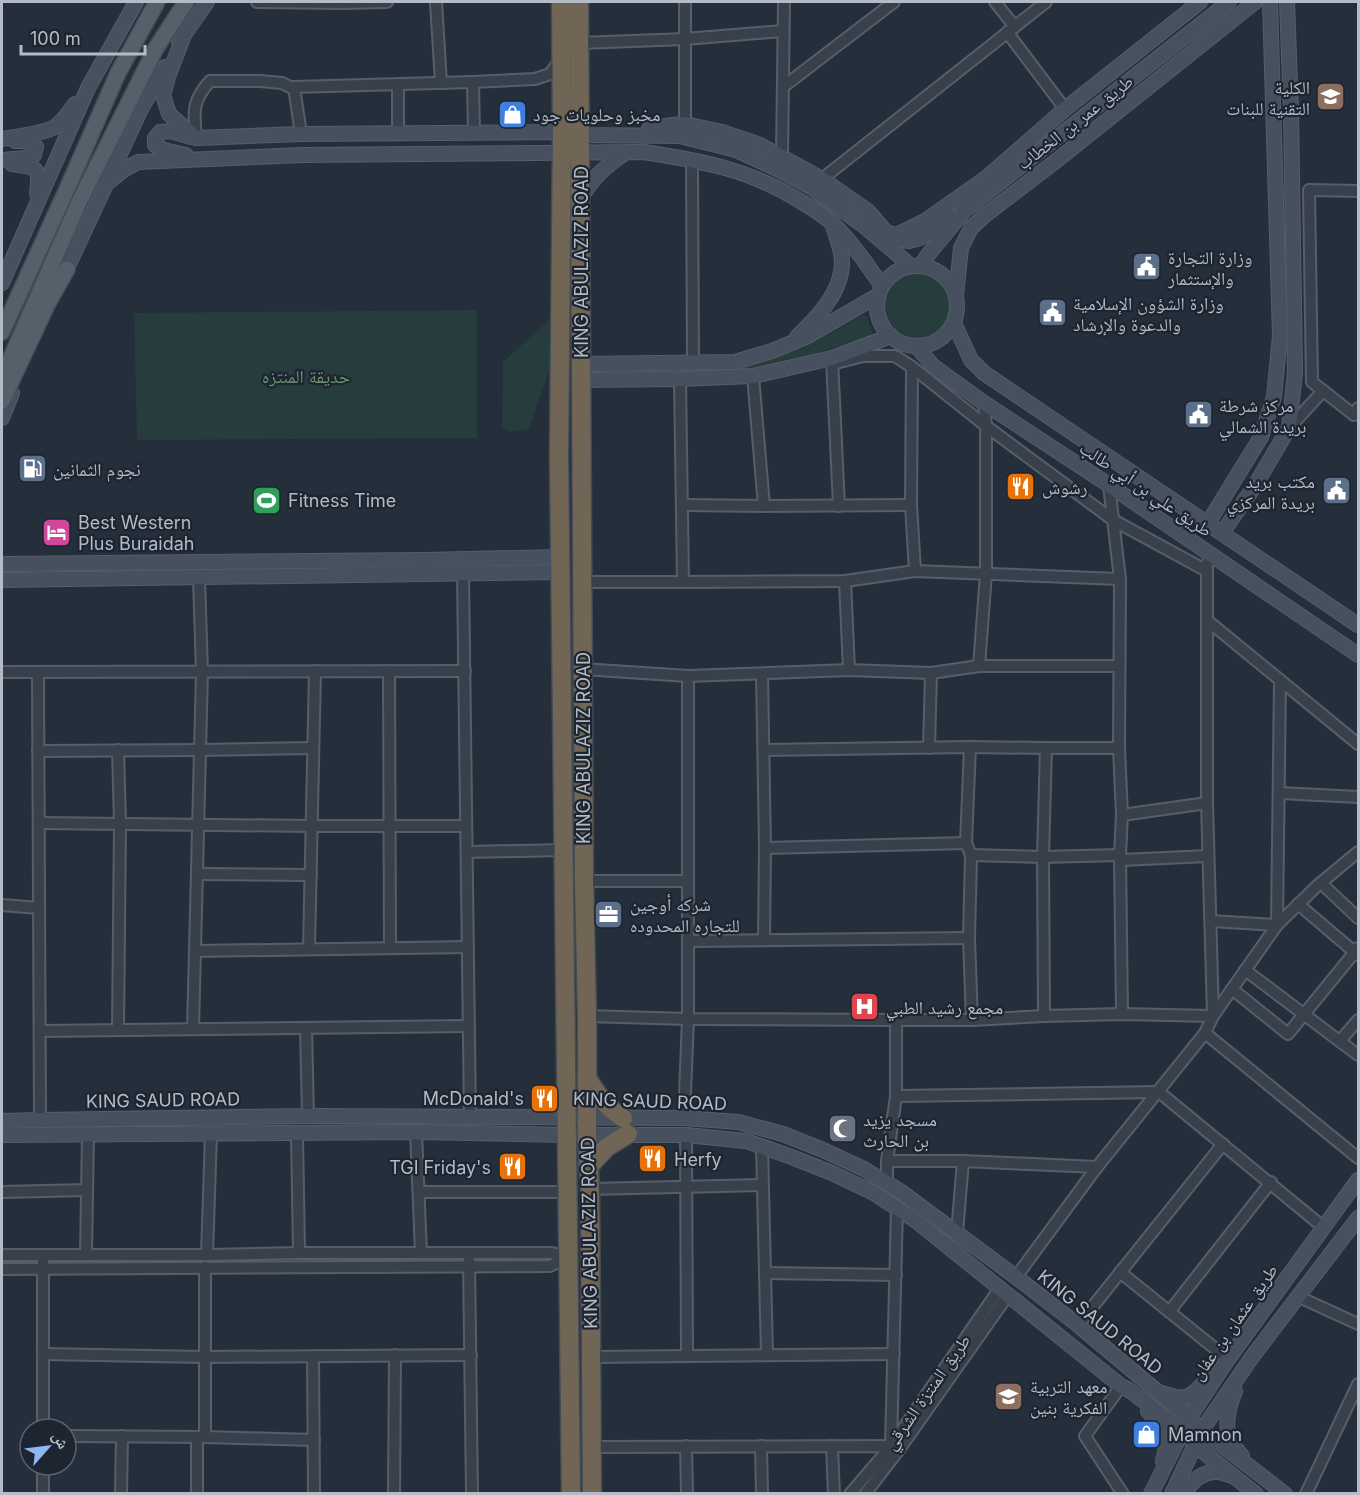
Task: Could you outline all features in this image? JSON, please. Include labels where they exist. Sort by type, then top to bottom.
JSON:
[{"type":"highway","name":"KING ABULAZIZ ROAD","points":[[561,2],[561,58],[581,198],[582,669],[592,1494]]},
{"type":"highway","name":"KING ABULAZIZ ROAD","points":[[571,1494],[559,456],[562,153],[574,140],[580,43],[579,2]]},
{"type":"highway","points":[[587,1078],[599,1097],[626,1126],[588,1167]]},
{"type":"main road","points":[[2,283],[88,88],[136,2]]},
{"type":"main road","points":[[2,332],[118,73],[158,2]]},
{"type":"main road","points":[[2,378],[80,200],[156,48],[186,2]]},
{"type":"main road","points":[[2,418],[46,314],[141,110],[184,35],[207,2]]},
{"type":"main road","points":[[574,140],[684,124],[715,131],[758,144],[782,156],[885,231],[894,235],[925,222],[986,178],[1065,109],[1200,2]]},
{"type":"main road","name":"طريق عمر بن الخطاب","points":[[916,266],[965,210],[1229,2]]},
{"type":"main road","name":"طريق عمر بن الخطاب","points":[[956,295],[961,248],[971,228],[1255,2]]},
{"type":"main road","points":[[1208,523],[1261,437],[1274,397],[1280,336],[1270,2]]},
{"type":"main road","points":[[1222,533],[1254,487],[1289,428],[1295,372],[1295,336],[1287,2]]},
{"type":"main road","points":[[184,35],[163,95],[169,114],[196,138]]},
{"type":"main road","points":[[1131,79],[1139,50]]},
{"type":"main road","points":[[2,140],[53,128],[88,88]]},
{"type":"main road","points":[[201,159],[164,150],[155,145],[155,138],[160,132],[171,131],[196,138],[301,134],[474,133],[574,140],[626,152],[644,152],[692,160],[732,169],[779,187],[833,223],[856,249],[881,291],[877,306],[884,328],[891,336],[905,345],[926,347],[948,333],[957,314],[956,295],[951,284],[942,275],[932,269],[916,266],[895,273],[881,291],[826,326],[772,351],[735,362],[693,362],[581,372]]},
{"type":"main road","points":[[715,131],[736,150]]},
{"type":"main road","points":[[622,134],[680,136],[736,150],[777,169],[817,183],[864,226],[916,266]]},
{"type":"main road","points":[[2,140],[27,141],[36,147],[34,154],[27,158],[2,161]]},
{"type":"main road","points":[[581,198],[589,184],[604,167],[626,152]]},
{"type":"main road","points":[[107,183],[138,162],[304,155],[562,153]]},
{"type":"main road","points":[[2,161],[32,167],[36,170],[39,176],[35,208]]},
{"type":"main road","points":[[864,226],[886,238],[909,241],[920,238],[965,210]]},
{"type":"main road","points":[[792,343],[821,312],[840,279],[842,261],[833,223]]},
{"type":"main road","points":[[2,401],[48,303],[67,269]]},
{"type":"main road","name":"طريق علي بن أبي طالب","points":[[954,323],[971,360],[984,372],[1359,625]]},
{"type":"main road","points":[[581,372],[680,379],[753,376],[832,361],[891,336]]},
{"type":"main road","name":"طريق علي بن أبي طالب","points":[[918,348],[933,366],[984,403],[1359,655]]},
{"type":"main road","points":[[2,564],[402,560],[560,565]]},
{"type":"main road","points":[[2,580],[463,573],[560,565]]},
{"type":"main road","name":"KING SAUD ROAD","points":[[2,1122],[308,1116],[566,1117],[587,1126],[626,1126],[684,1118],[738,1122],[783,1134],[844,1159],[887,1183],[1016,1277],[1078,1325],[1153,1389],[1186,1425],[1196,1446],[1253,1491]]},
{"type":"main road","name":"KING SAUD ROAD","points":[[2,1135],[416,1132],[567,1135],[587,1126]]},
{"type":"main road","name":"KING SAUD ROAD","points":[[626,1126],[746,1141],[832,1173],[874,1193],[915,1220],[1125,1388],[1186,1425],[1202,1431],[1284,1494]]},
{"type":"main road","name":"طريق عثمان بن عفان","points":[[1154,1488],[1186,1425],[1227,1360],[1359,1180]]},
{"type":"main road","name":"طريق عثمان بن عفان","points":[[1172,1494],[1202,1431],[1247,1364],[1359,1218]]},
{"type":"main road","points":[[1153,1389],[1178,1398],[1187,1397],[1194,1393],[1227,1360]]},
{"type":"main road","points":[[1247,1364],[1229,1407],[1227,1425],[1230,1440],[1250,1468]]},
{"type":"main road","points":[[1125,1388],[1160,1424],[1164,1434],[1167,1450],[1154,1488]]},
{"type":"main road","points":[[1184,1494],[1196,1478],[1217,1472],[1231,1476],[1253,1491]]},
{"type":"street","points":[[257,2],[387,2]]},
{"type":"street","points":[[436,2],[441,83]]},
{"type":"street","points":[[684,124],[685,2]]},
{"type":"street","points":[[782,156],[784,2]]},
{"type":"street","points":[[783,87],[894,2]]},
{"type":"street","points":[[995,2],[1065,109]]},
{"type":"street","points":[[817,183],[1046,2]]},
{"type":"street","points":[[580,43],[685,39],[783,31]]},
{"type":"street","points":[[294,89],[294,87],[536,79],[550,74],[561,58]]},
{"type":"street","points":[[196,138],[194,109],[203,89],[210,81],[282,83],[294,89]]},
{"type":"street","points":[[473,82],[474,133]]},
{"type":"street","points":[[398,84],[398,134]]},
{"type":"street","points":[[294,89],[301,134]]},
{"type":"street","points":[[692,160],[693,362]]},
{"type":"street","points":[[1275,190],[1359,191]]},
{"type":"street","points":[[1309,190],[1312,382],[1354,416],[1359,408]]},
{"type":"street","points":[[1280,336],[1311,336]]},
{"type":"street","points":[[839,506],[832,361],[863,356],[895,356],[1113,520],[1207,571]]},
{"type":"street","points":[[1295,360],[1312,360]]},
{"type":"street","points":[[912,367],[911,505],[915,571]]},
{"type":"street","points":[[753,376],[764,506]]},
{"type":"street","points":[[680,379],[683,582]]},
{"type":"street","points":[[1289,428],[1323,391]]},
{"type":"street","points":[[979,666],[986,574],[984,403]]},
{"type":"street","points":[[1109,485],[1120,579],[1122,1014]]},
{"type":"street","points":[[683,504],[911,505]]},
{"type":"street","points":[[1212,556],[1207,564],[1207,803],[1213,1016]]},
{"type":"street","points":[[582,582],[845,581],[915,571],[1120,579]]},
{"type":"street","points":[[463,573],[470,1117]]},
{"type":"street","points":[[193,1029],[202,672],[199,578]]},
{"type":"street","points":[[845,581],[849,670]]},
{"type":"street","points":[[1208,621],[1359,744]]},
{"type":"street","points":[[582,669],[688,676],[849,670],[931,673],[979,666],[1119,666]]},
{"type":"street","points":[[309,949],[315,671]]},
{"type":"street","points":[[389,671],[390,948]]},
{"type":"street","points":[[2,672],[465,671]]},
{"type":"street","points":[[38,672],[40,1120]]},
{"type":"street","points":[[929,748],[931,673]]},
{"type":"street","points":[[762,674],[765,750],[764,940]]},
{"type":"street","points":[[684,1118],[689,941],[688,676]]},
{"type":"street","points":[[1277,925],[1280,680]]},
{"type":"street","points":[[765,750],[970,747],[1119,748]]},
{"type":"street","points":[[970,747],[966,843],[971,855],[969,938],[972,1020]]},
{"type":"street","points":[[38,751],[313,748]]},
{"type":"street","points":[[1044,1016],[1042,857],[1046,748]]},
{"type":"street","points":[[118,750],[120,823],[118,1030]]},
{"type":"street","points":[[1280,793],[1359,797]]},
{"type":"street","points":[[1122,814],[1207,803]]},
{"type":"street","points":[[39,823],[198,826],[466,826]]},
{"type":"street","points":[[765,848],[966,843]]},
{"type":"street","points":[[467,852],[563,850]]},
{"type":"street","points":[[1016,1277],[1097,1167],[1205,1032],[1213,1016],[1277,925],[1320,884],[1359,852]]},
{"type":"street","points":[[971,855],[1208,856]]},
{"type":"street","points":[[197,874],[311,876]]},
{"type":"street","points":[[584,881],[687,881]]},
{"type":"street","points":[[1320,884],[1359,918]]},
{"type":"street","points":[[1232,988],[1288,1034],[1357,952],[1298,904]]},
{"type":"street","points":[[2,905],[39,908]]},
{"type":"street","points":[[1211,921],[1277,925]]},
{"type":"street","points":[[689,941],[969,938]]},
{"type":"street","points":[[195,951],[468,947]]},
{"type":"street","points":[[1245,970],[1359,1055]]},
{"type":"street","points":[[587,1016],[688,1019],[972,1020],[1122,1014],[1213,1016]]},
{"type":"street","points":[[887,1183],[887,1161],[896,1096],[896,1020]]},
{"type":"street","points":[[1340,1041],[1359,1020]]},
{"type":"street","points":[[40,1031],[469,1026]]},
{"type":"street","points":[[306,1028],[308,1116]]},
{"type":"street","points":[[1205,1032],[1359,1158]]},
{"type":"street","points":[[896,1096],[1159,1092],[1323,1227]]},
{"type":"street","points":[[416,1132],[421,1253]]},
{"type":"street","points":[[297,1133],[299,1253]]},
{"type":"street","points":[[86,1254],[88,1134]]},
{"type":"street","points":[[207,1255],[211,1134]]},
{"type":"street","points":[[686,1135],[687,1356]]},
{"type":"street","points":[[1078,1325],[1223,1144]]},
{"type":"street","points":[[762,1147],[767,1355]]},
{"type":"street","points":[[887,1161],[963,1161],[1097,1167]]},
{"type":"street","points":[[957,1233],[963,1161]]},
{"type":"street","points":[[1169,1312],[1271,1182]]},
{"type":"street","points":[[590,1189],[763,1185]]},
{"type":"street","points":[[2,1192],[87,1190]]},
{"type":"street","points":[[419,1192],[568,1192]]},
{"type":"street","points":[[866,1494],[894,1448],[897,1209]]},
{"type":"street","points":[[469,1253],[472,1494]]},
{"type":"street","points":[[2,1255],[552,1253],[568,1257]]},
{"type":"street","points":[[43,1254],[43,1417]]},
{"type":"street","points":[[2,1269],[550,1266],[568,1257]]},
{"type":"street","points":[[197,1494],[204,1357],[205,1268]]},
{"type":"street","points":[[1120,1272],[1227,1360]]},
{"type":"street","points":[[765,1273],[896,1275]]},
{"type":"street","name":"طريق المنتزة الشرقي","points":[[849,1494],[894,1448],[1004,1291]]},
{"type":"street","points":[[1299,1297],[1359,1324]]},
{"type":"street","points":[[43,1354],[204,1357],[471,1355]]},
{"type":"street","points":[[591,1357],[894,1354]]},
{"type":"street","points":[[394,1494],[395,1355]]},
{"type":"street","points":[[313,1356],[314,1494]]},
{"type":"street","points":[[1306,1494],[1354,1407],[1359,1384]]},
{"type":"street","points":[[1123,1494],[1085,1436],[1125,1388]]},
{"type":"street","points":[[78,1436],[314,1440]]},
{"type":"street","points":[[121,1494],[122,1437]]},
{"type":"street","points":[[686,1446],[687,1494]]},
{"type":"street","points":[[761,1446],[762,1494]]},
{"type":"street","points":[[832,1446],[834,1494]]},
{"type":"street","points":[[592,1447],[894,1448]]},
{"type":"street","points":[[43,1477],[43,1494]]},
{"type":"green space","points":[[917,271],[939,278],[943,282],[950,292],[952,309],[949,323],[942,331],[929,338],[913,341],[899,337],[890,328],[884,315],[884,302],[889,289],[900,278]]},
{"type":"green space","name":"حديقة المنتزه","points":[[477,310],[477,438],[137,440],[134,313]]},
{"type":"green space","points":[[863,315],[867,317],[874,338],[862,339],[768,369],[666,374],[666,371],[751,365],[801,349]]},
{"type":"green space","points":[[549,320],[550,367],[529,429],[510,432],[502,426],[503,362]]},
{"type":"place","name":"الكلية التقنية للبنات","points":[[1331,97]]},
{"type":"place","name":"مخبز وحلويات جود","points":[[512,114]]},
{"type":"place","name":"وزارة التجارة والإستثمار","points":[[1147,267]]},
{"type":"place","name":"وزارة الشؤون الإسلامية والدعوة والإرشاد","points":[[1052,313]]},
{"type":"place","name":"مركز شرطة بريدة الشمالي","points":[[1198,415]]},
{"type":"place","name":"نجوم الثمانين","points":[[32,469]]},
{"type":"place","name":"رشوش","points":[[1021,487]]},
{"type":"place","name":"مكتب بريد بريدة المركزي","points":[[1336,491]]},
{"type":"place","name":"Fitness Time","points":[[267,500]]},
{"type":"place","name":"Best Western Plus Buraidah","points":[[57,532]]},
{"type":"place","name":"شركه أوجين للتجاره المحدوده","points":[[609,914]]},
{"type":"place","name":"مجمع رشيد الطبي","points":[[865,1007]]},
{"type":"place","name":"McDonald's","points":[[545,1098]]},
{"type":"place","name":"مسجد يزيد بن الحارث","points":[[842,1129]]},
{"type":"place","name":"Herfy","points":[[653,1159]]},
{"type":"place","name":"TGI Friday's","points":[[512,1167]]},
{"type":"place","name":"معهد التربية الفكرية بنين","points":[[1009,1396]]},
{"type":"place","name":"Mamnon","points":[[1147,1434]]}]
